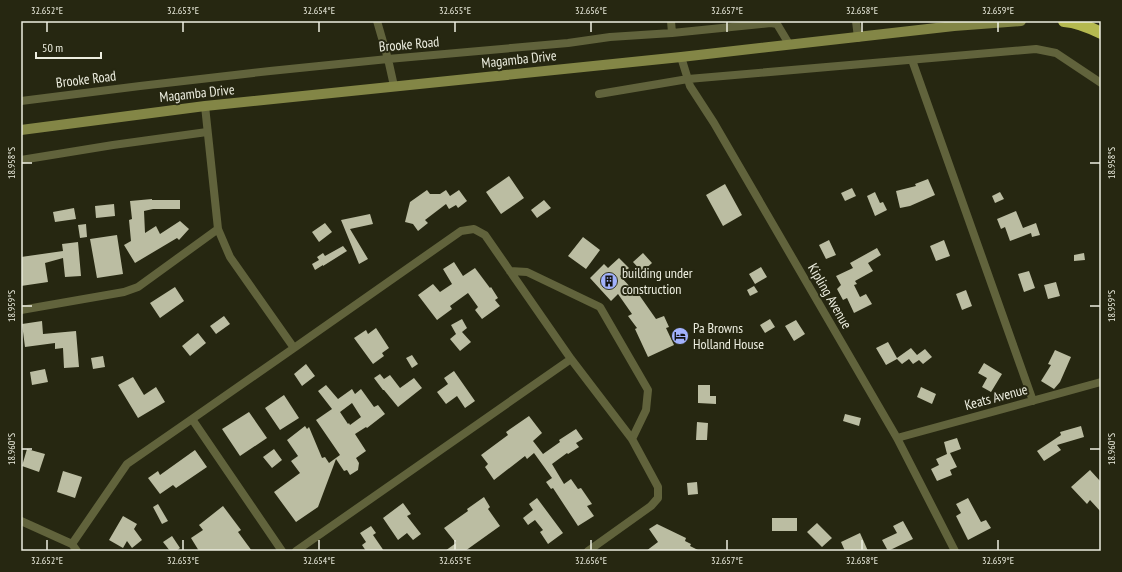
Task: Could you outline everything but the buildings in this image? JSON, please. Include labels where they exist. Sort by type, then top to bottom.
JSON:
[{"type":"highway","points":[[1064,21],[1086,26],[1101,33]]},
{"type":"highway","points":[[1092,21],[1101,33]]},
{"type":"street","points":[[377,21],[388,58],[394,86]]},
{"type":"street","points":[[671,21],[672,33]]},
{"type":"street","points":[[856,21],[858,38]]},
{"type":"street","name":"Magamba Drive","points":[[21,130],[205,106],[788,44],[858,38],[954,26],[1021,21]]},
{"type":"street","name":"Brooke Road","points":[[21,101],[270,70],[771,23],[777,24],[788,44]]},
{"type":"street","points":[[599,94],[688,79],[1036,49],[1056,52],[1101,83]]},
{"type":"street","name":"Kipling Avenue","points":[[681,56],[690,86],[714,123],[897,438],[955,551]]},
{"type":"street","points":[[912,60],[1033,401]]},
{"type":"street","points":[[205,106],[218,229],[230,257],[294,348]]},
{"type":"street","points":[[21,160],[207,132]]},
{"type":"street","points":[[21,310],[124,292],[138,287],[218,229]]},
{"type":"street","points":[[21,521],[75,547],[127,464],[461,231],[474,229],[485,234],[571,359],[632,439],[658,487],[658,498],[651,506],[588,551]]},
{"type":"street","points":[[510,270],[527,272],[600,307],[648,390],[646,410],[632,439]]},
{"type":"street","points":[[296,551],[571,359]]},
{"type":"street","name":"Keats Avenue","points":[[897,438],[1101,382]]},
{"type":"street","points":[[192,419],[282,551]]},
{"type":"place","name":"building under construction","points":[[609,281]]},
{"type":"place","name":"Pa Browns Holland House","points":[[680,336]]}]
